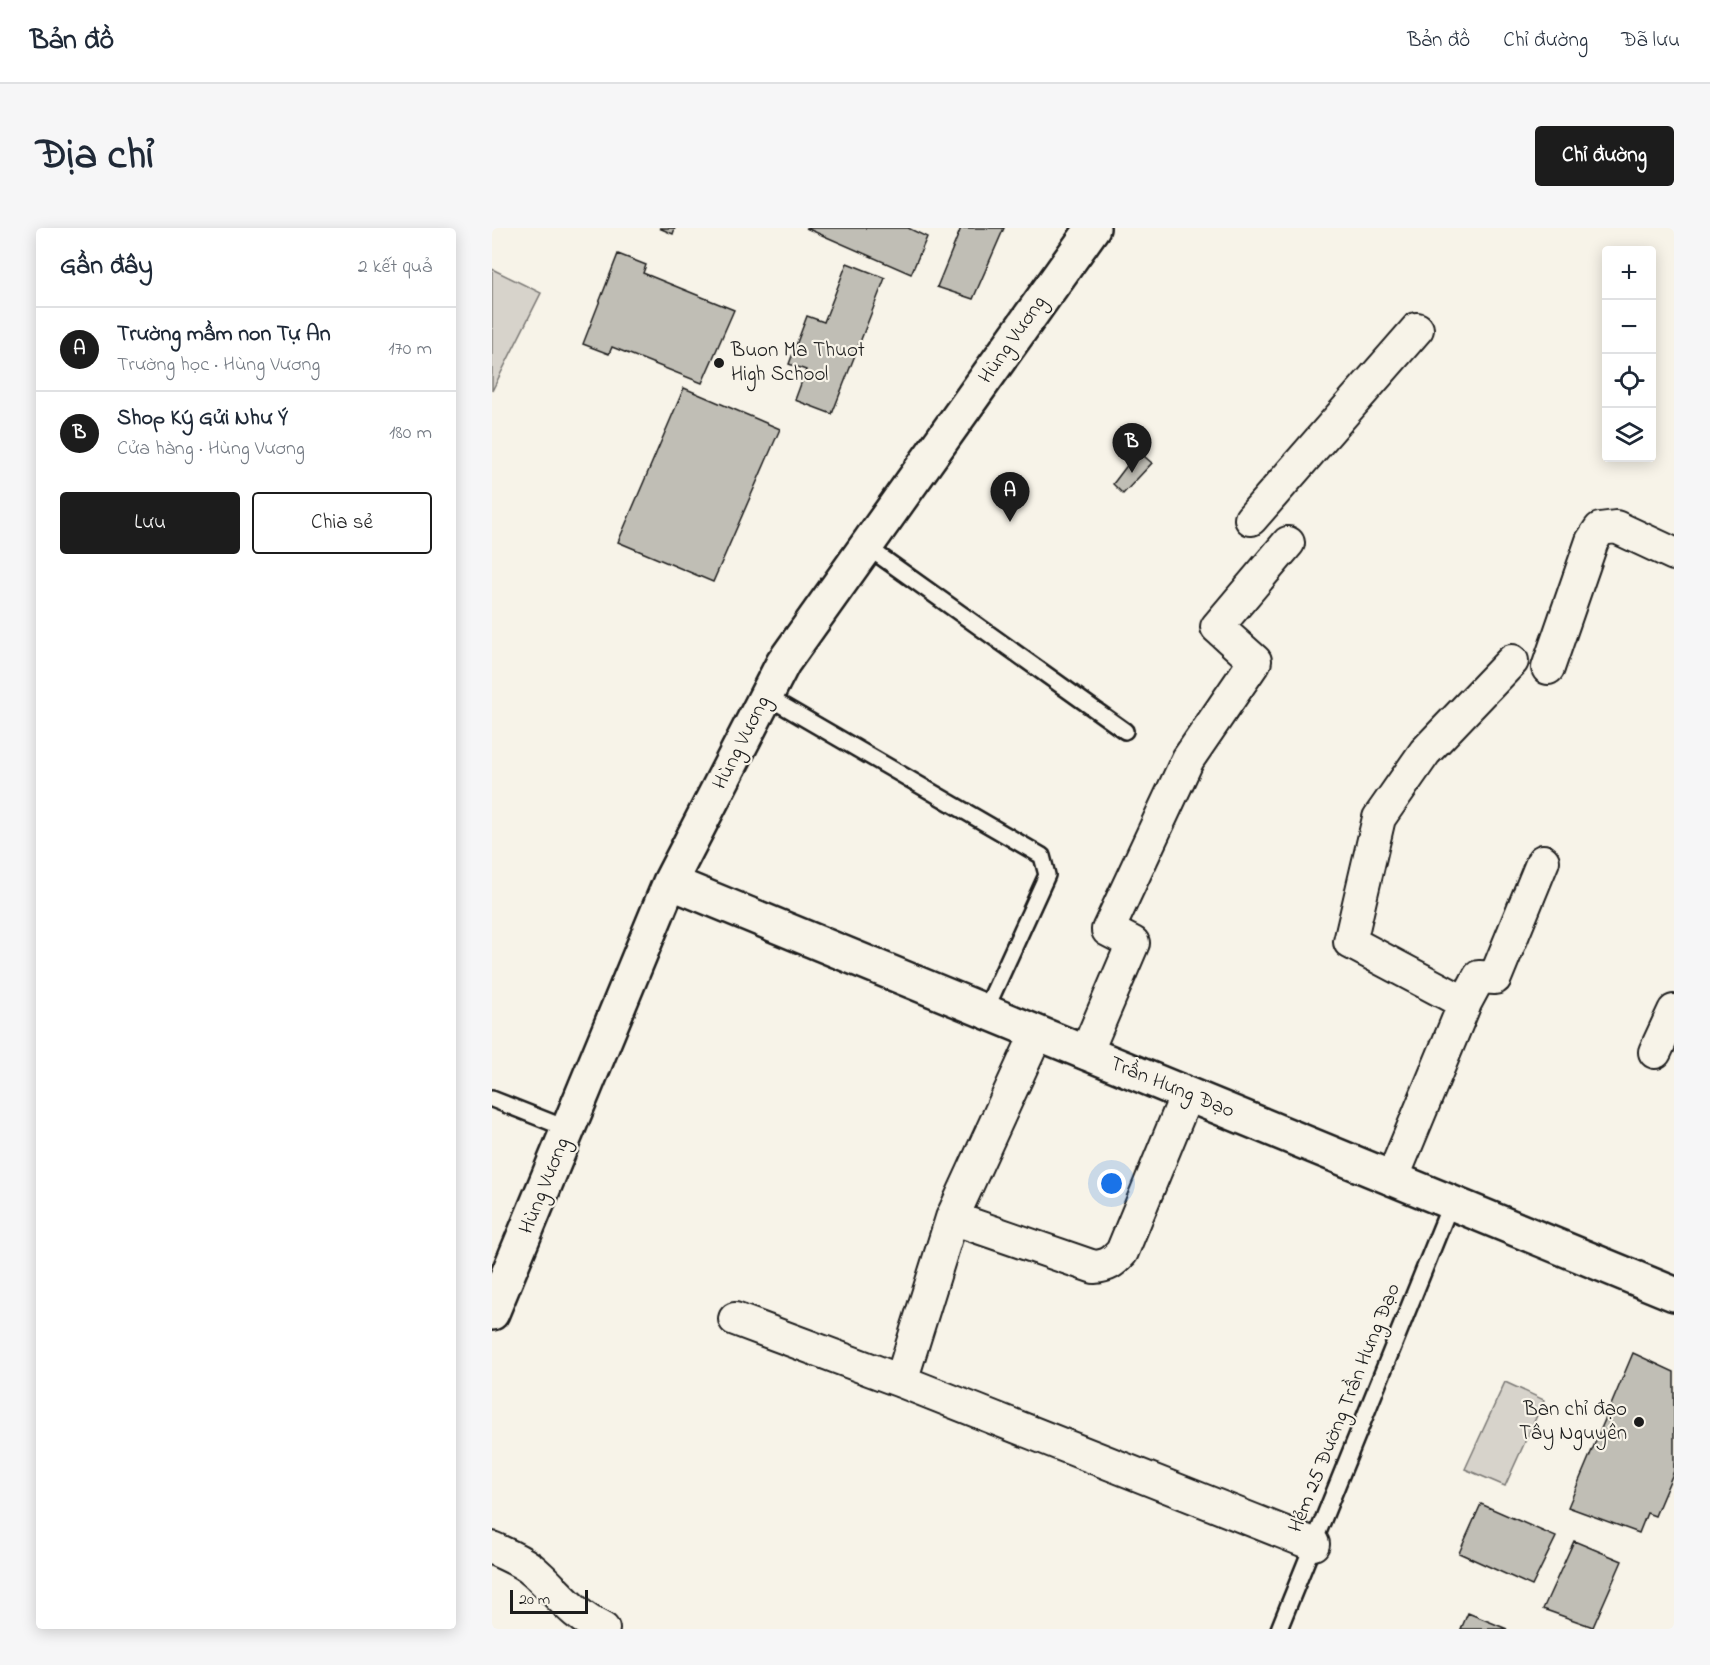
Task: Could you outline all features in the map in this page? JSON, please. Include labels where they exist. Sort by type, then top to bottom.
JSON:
[{"type":"street","name":"Hùng Vương","points":[[492,1313],[670,882],[783,663],[1093,228]]},
{"type":"street","points":[[1251,519],[1417,329]]},
{"type":"street","points":[[1548,668],[1592,541],[1600,529],[1616,527],[1674,554]]},
{"type":"street","points":[[1086,1053],[1133,942],[1108,930],[1188,759],[1255,661],[1217,627],[1288,543]]},
{"type":"street","points":[[1465,1003],[1350,942],[1379,818],[1425,752],[1512,661]]},
{"type":"street","points":[[1392,1179],[1465,1003],[1479,977],[1495,978],[1543,861]]},
{"type":"street","name":"Trần Hưng Đạo","points":[[670,882],[1674,1294]]},
{"type":"street","points":[[1655,1053],[1674,1011]]},
{"type":"street","points":[[901,1381],[952,1218],[1037,1033]]},
{"type":"street","points":[[952,1218],[1094,1267],[1106,1266],[1122,1252],[1187,1094]]},
{"type":"street","points":[[735,1319],[901,1381],[1313,1544]]},
{"type":"street","points":[[492,1548],[515,1558],[528,1567],[569,1608],[586,1621],[603,1629]]},
{"type":"lane","points":[[867,546],[1125,731]]},
{"type":"lane","points":[[766,696],[1042,856],[1047,875],[985,1011]]},
{"type":"lane","points":[[492,1099],[568,1129]]},
{"type":"lane","name":"Hẻm 25 Đường Trần Hưng Đạo","points":[[1279,1629],[1451,1203]]},
{"type":"shaded area","points":[[492,269],[541,293],[492,391]]},
{"type":"shaded area","points":[[1505,1382],[1544,1400],[1505,1486],[1465,1469]]},
{"type":"building","points":[[659,228],[675,228],[673,234]]},
{"type":"building","points":[[806,228],[908,228],[927,237],[911,274]]},
{"type":"building","points":[[961,228],[1004,228],[973,299],[937,287]]},
{"type":"building","points":[[618,254],[646,265],[643,273],[734,310],[702,383],[612,347],[609,354],[583,344]]},
{"type":"building","points":[[847,263],[885,278],[832,414],[795,400],[806,370],[789,364],[807,316],[824,322]]},
{"type":"building","points":[[684,388],[780,429],[713,582],[618,542]]},
{"type":"building","points":[[1138,451],[1152,463],[1123,494],[1113,484]]},
{"type":"building","name":"Ban chỉ đạo Tây Nguyên","points":[[1633,1353],[1674,1372],[1674,1471],[1655,1516],[1647,1513],[1639,1533],[1568,1507]]},
{"type":"building","points":[[1481,1504],[1556,1537],[1532,1586],[1459,1553]]},
{"type":"building","points":[[1574,1541],[1622,1561],[1593,1627],[1543,1609]]},
{"type":"building","points":[[1468,1613],[1507,1629],[1461,1629]]},
{"type":"place","name":"Buon Ma Thuot High School","points":[[719,363]]},
{"type":"place","name":"Shop Ký Gửi Như Ý","points":[[1132,473]]},
{"type":"place","name":"Trường mầm non Tự An","points":[[1010,522]]},
{"type":"place","name":"Ban chỉ đạo Tây Nguyên","points":[[1639,1422]]}]
